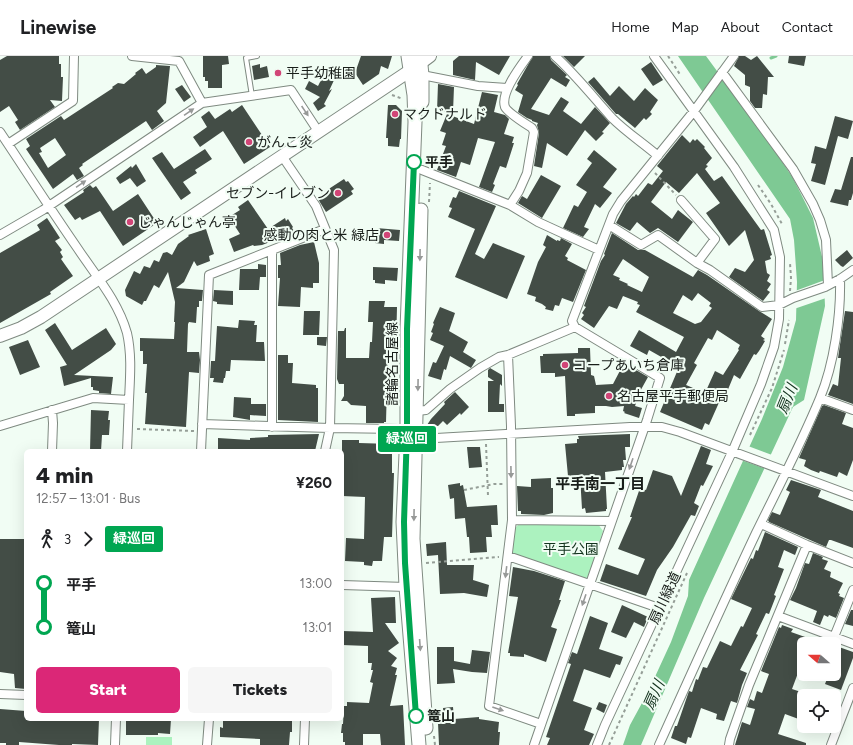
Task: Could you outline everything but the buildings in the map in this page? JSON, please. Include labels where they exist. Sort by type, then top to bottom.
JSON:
[{"type":"main road","name":"諸輪名古屋線","points":[[408,56],[421,64]]},
{"type":"main road","name":"諸輪名古屋線","points":[[419,745],[406,587],[404,522],[411,434],[417,411],[422,170],[421,64]]},
{"type":"main road","name":"諸輪名古屋線","points":[[421,64],[414,95],[407,329],[414,539],[427,745]]},
{"type":"street","points":[[8,144],[73,101],[74,56]]},
{"type":"street","points":[[132,56],[179,61],[202,103]]},
{"type":"street","points":[[510,205],[527,173],[534,132],[532,128],[508,111],[505,106],[505,97],[508,88],[528,56]]},
{"type":"street","points":[[555,56],[570,70],[614,120],[658,156]]},
{"type":"street","points":[[597,745],[608,717],[732,452],[761,384],[774,347],[779,320],[780,257],[774,230],[734,167],[654,56]]},
{"type":"street","points":[[534,745],[660,378],[575,327],[572,321],[613,214],[621,201],[694,111],[734,56]]},
{"type":"street","points":[[0,336],[21,328],[41,317],[318,131],[421,64],[478,86],[508,88]]},
{"type":"street","points":[[722,72],[793,169],[813,204],[826,240],[827,286]]},
{"type":"street","points":[[0,235],[48,206],[202,103],[291,90],[318,131]]},
{"type":"street","points":[[0,132],[48,206],[99,279],[119,313],[127,333],[131,367],[127,449]]},
{"type":"street","points":[[282,156],[316,206],[334,250],[330,428],[326,449]]},
{"type":"street","points":[[422,170],[510,205],[538,222],[599,250]]},
{"type":"street","points":[[681,200],[715,238],[697,263]]},
{"type":"street","points":[[609,225],[641,245],[658,235],[762,307],[779,305],[793,298],[827,286],[853,270]]},
{"type":"street","points":[[200,449],[209,275],[325,229]]},
{"type":"street","points":[[272,250],[272,427]]},
{"type":"street","points":[[659,745],[761,524],[784,470],[820,398],[835,343],[841,304],[840,279]]},
{"type":"street","points":[[417,411],[426,410],[450,389],[499,357],[508,355],[575,327]]},
{"type":"street","points":[[508,355],[512,520],[489,706],[541,724]]},
{"type":"street","points":[[0,426],[93,398],[129,400]]},
{"type":"street","points":[[820,398],[853,410]]},
{"type":"street","points":[[52,410],[52,449]]},
{"type":"street","points":[[202,428],[272,427],[398,430],[411,434],[436,438],[486,434],[662,427],[680,432],[853,496]]},
{"type":"street","points":[[512,520],[611,521]]},
{"type":"street","points":[[761,524],[807,545],[853,563]]},
{"type":"street","points":[[730,745],[730,739],[749,685],[807,545]]},
{"type":"street","points":[[508,556],[659,608]]},
{"type":"street","points":[[344,585],[406,587]]},
{"type":"street","points":[[778,616],[834,637],[853,590]]},
{"type":"street","points":[[841,640],[853,644]]},
{"type":"street","points":[[831,745],[853,688]]},
{"type":"street","points":[[0,694],[24,695]]},
{"type":"street","points":[[115,745],[116,721]]},
{"type":"street","points":[[207,745],[208,721]]},
{"type":"street","points":[[304,745],[305,721]]},
{"type":"lane","points":[[252,96],[246,58],[256,56]]},
{"type":"path","points":[[391,94],[407,101]]},
{"type":"path","points":[[649,167],[681,200]]},
{"type":"path","points":[[135,429],[202,428]]},
{"type":"path","points":[[486,434],[488,496]]},
{"type":"path","points":[[464,490],[505,484]]},
{"type":"path","points":[[422,563],[508,556]]},
{"type":"path","name":"扇川緑道","points":[[609,745],[688,570]]},
{"type":"green space","name":"平手公園","points":[[520,523],[598,524],[603,531],[588,577],[582,580],[514,556],[512,550],[514,529]]},
{"type":"green space","points":[[146,737],[172,737],[172,745],[146,745]]},
{"type":"water","name":"扇川","points":[[678,56],[706,56],[764,135],[793,178],[813,218],[823,261],[825,306],[804,400],[793,407],[704,598],[641,745],[623,745],[630,725],[648,692],[671,642],[688,596],[689,580],[762,419],[783,367],[796,320],[797,282],[794,240],[790,219]]},
{"type":"pier","points":[[825,280],[826,298],[794,309],[795,291]]},
{"type":"pier","points":[[748,446],[772,455],[766,469],[741,460]]},
{"type":"waterway","points":[[771,58],[776,56]]},
{"type":"bus line","name":"緑巡回","points":[[414,162],[407,329],[407,431],[404,522],[405,563],[416,716]]},
{"type":"place","name":"平手幼稚園","points":[[278,73]]},
{"type":"place","name":"マクドナルド","points":[[395,114]]},
{"type":"place","name":"がんこ炎","points":[[249,142]]},
{"type":"place","name":"平手","points":[[414,162]]},
{"type":"place","name":"セブン-イレブン","points":[[338,193]]},
{"type":"place","name":"じゃんじゃん亭","points":[[130,222]]},
{"type":"place","name":"感動の肉と米 緑店","points":[[387,235]]},
{"type":"place","name":"コープあいち倉庫","points":[[565,365]]},
{"type":"place","name":"名古屋平手郵便局","points":[[609,396]]},
{"type":"place","name":"篭山","points":[[416,716]]},
{"type":"district","name":"平手南一丁目","points":[[600,484]]}]
